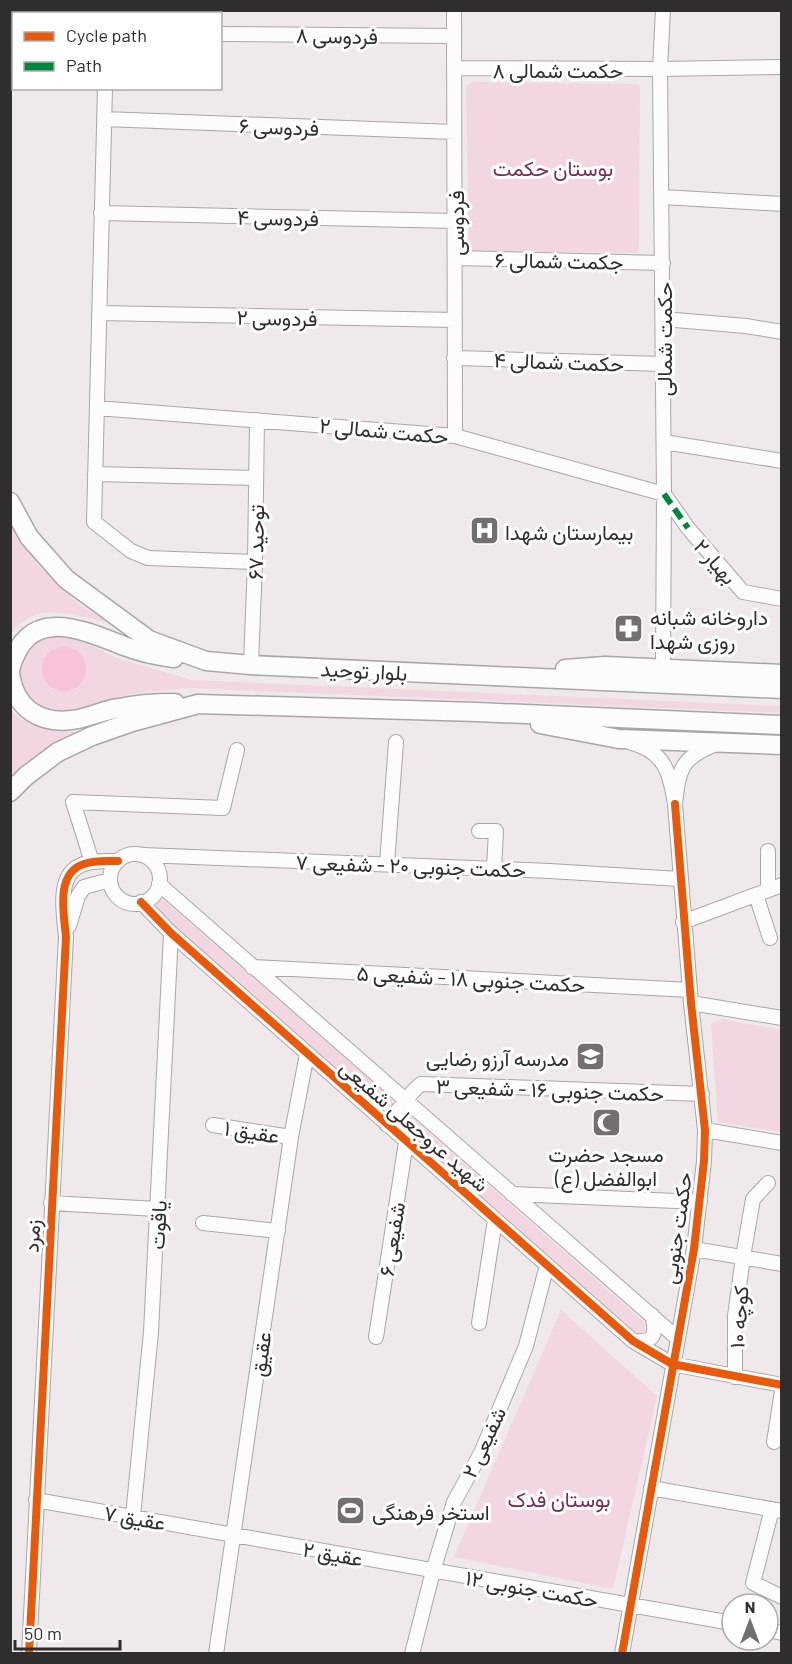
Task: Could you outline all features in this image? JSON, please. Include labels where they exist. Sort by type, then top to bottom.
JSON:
[{"type":"main road","name":"بلوار توحید","points":[[10,502],[29,537],[66,579],[149,640],[206,661],[251,665],[782,688]]},
{"type":"main road","points":[[198,704],[157,703],[118,708],[76,719],[53,720],[35,715],[22,706],[12,687],[10,672],[15,653],[25,638],[40,629],[60,626],[80,629],[126,647],[164,657],[206,661]]},
{"type":"main road","points":[[483,675],[604,666],[782,674]]},
{"type":"main road","name":"بلوار توحید","points":[[10,792],[26,776],[58,752],[132,722],[198,704],[477,712],[782,725]]},
{"type":"main road","points":[[477,712],[619,739],[782,746]]},
{"type":"street","name":"فردوسی","points":[[454,10],[455,436]]},
{"type":"street","name":"حکمت شمالی","points":[[663,10],[660,69],[663,197],[663,668]]},
{"type":"street","name":"فردوسی ۸","points":[[222,34],[454,36]]},
{"type":"street","name":"حکمت شمالی ۸","points":[[455,68],[782,67]]},
{"type":"street","points":[[105,90],[94,522],[131,551],[148,558],[255,562]]},
{"type":"street","name":"فردوسی ۶","points":[[104,119],[454,132]]},
{"type":"street","points":[[663,197],[782,204]]},
{"type":"street","name":"فردوسی ۴","points":[[101,213],[455,221]]},
{"type":"street","name":"جکمت شمالی ۶","points":[[455,258],[663,262]]},
{"type":"street","name":"فردوسی ۲","points":[[99,313],[455,320]]},
{"type":"street","points":[[663,319],[746,326],[782,332]]},
{"type":"street","name":"حکمت شمالی ۴","points":[[454,358],[663,363]]},
{"type":"street","name":"حکمت شمالی ۲","points":[[97,408],[455,436],[664,494]]},
{"type":"street","name":"توحید ۶۷","points":[[251,665],[257,420]]},
{"type":"street","points":[[664,442],[782,461]]},
{"type":"street","points":[[95,474],[256,478]]},
{"type":"street","name":"بهیار ۲","points":[[664,494],[688,528],[743,592],[782,599]]},
{"type":"street","points":[[619,739],[643,746],[657,756],[667,769],[675,804]]},
{"type":"street","points":[[387,864],[396,742]]},
{"type":"street","points":[[675,804],[681,769],[689,758],[701,749],[717,743]]},
{"type":"street","points":[[118,861],[92,862],[73,802],[223,808],[237,750]]},
{"type":"street","name":"حکمت جنوبی","points":[[622,1653],[694,1248],[705,1130],[679,879],[675,804]]},
{"type":"street","points":[[479,831],[496,831],[494,868]]},
{"type":"street","points":[[768,851],[762,893],[770,938]]},
{"type":"street","points":[[127,855],[143,855],[156,866],[159,873],[159,884],[152,896],[141,903],[129,903],[122,900],[111,888],[111,872],[118,861],[127,855]]},
{"type":"street","name":"حکمت جنوبی ۲۰ - شفیعی ۷","points":[[143,855],[494,868],[679,879]]},
{"type":"street","name":"زمرد","points":[[29,1653],[66,937],[65,884],[75,868],[92,862]]},
{"type":"street","name":"زمرد","points":[[66,937],[78,896],[84,887],[110,880]]},
{"type":"street","name":"شهید عروجعلی شفیعی","points":[[159,884],[677,1338]]},
{"type":"street","points":[[683,922],[782,885]]},
{"type":"street","name":"شهید عروجعلی شفیعی","points":[[141,903],[171,933],[633,1341],[672,1364],[782,1385]]},
{"type":"street","name":"یاقوت","points":[[133,1516],[151,1332],[171,933]]},
{"type":"street","name":"حکمت جنوبی ۱۸ - شفیعی ۵","points":[[252,967],[690,997],[782,1018]]},
{"type":"street","name":"عقیق","points":[[216,1653],[291,1137],[307,1054]]},
{"type":"street","name":"حکمت جنوبی ۱۶ - شفیعی ۳","points":[[387,1125],[412,1091],[421,1084],[702,1094]]},
{"type":"street","name":"عقیق ۱","points":[[213,1125],[291,1137]]},
{"type":"street","points":[[705,1130],[782,1143]]},
{"type":"street","name":"شفیعی ۶","points":[[376,1337],[406,1142]]},
{"type":"street","name":"کوچه ۱۰","points":[[735,1377],[735,1316],[743,1257],[753,1199],[768,1183]]},
{"type":"street","points":[[512,1194],[700,1202]]},
{"type":"street","points":[[51,1203],[158,1209]]},
{"type":"street","points":[[479,1323],[495,1220]]},
{"type":"street","points":[[203,1223],[278,1231]]},
{"type":"street","points":[[694,1248],[782,1264]]},
{"type":"street","name":"شفیعی ۲","points":[[412,1653],[454,1502],[481,1453],[526,1346],[547,1265]]},
{"type":"street","points":[[633,1341],[641,1342],[650,1339],[654,1334],[655,1326],[652,1316]]},
{"type":"street","points":[[774,1442],[782,1391]]},
{"type":"street","points":[[651,1488],[777,1510],[753,1583],[782,1597]]},
{"type":"street","name":"عقیق ۷","points":[[36,1500],[233,1534]]},
{"type":"street","name":"عقیق ۲","points":[[233,1534],[433,1571]]},
{"type":"street","name":"حکمت جنوبی ۱۲","points":[[433,1571],[720,1621]]},
{"type":"green space","name":"بوستان حکمت","points":[[472,82],[638,84],[640,87],[639,249],[636,253],[473,251],[469,247],[466,86]]},
{"type":"green space","points":[[10,520],[39,566],[80,605],[108,623],[69,614],[44,613],[32,616],[11,633]]},
{"type":"green space","points":[[59,635],[73,637],[117,658],[191,680],[781,706],[782,713],[191,688],[132,694],[70,710],[39,708],[28,700],[21,686],[20,667],[24,656],[36,640]]},
{"type":"green space","points":[[11,712],[42,727],[76,732],[27,762],[11,777]]},
{"type":"green space","points":[[159,896],[392,1099],[393,1106],[389,1112],[385,1112],[376,1105],[151,906]]},
{"type":"green space","points":[[722,1019],[781,1030],[781,1132],[718,1122],[711,1024]]},
{"type":"green space","points":[[407,1115],[644,1322],[646,1331],[638,1333],[634,1331],[402,1127],[401,1119]]},
{"type":"green space","name":"بوستان فدک","points":[[561,1310],[657,1396],[613,1589],[454,1557]]},
{"type":"shaded area","points":[[64,647],[80,653],[86,669],[80,685],[64,691],[48,685],[42,669],[48,653]]},
{"type":"marked path","points":[[664,494],[688,528]]},
{"type":"cycle path","points":[[622,1654],[694,1249],[704,1161],[705,1130],[691,1003],[675,804]]},
{"type":"cycle path","points":[[29,1654],[66,937],[63,895],[69,876],[75,869],[92,862],[118,861]]},
{"type":"cycle path","points":[[141,902],[171,933],[633,1341],[672,1364],[782,1385]]},
{"type":"place","name":"بیمارستان شهدا","points":[[484,531]]},
{"type":"place","name":"داروخانه شبانه روزی شهدا","points":[[629,628]]},
{"type":"place","name":"مدرسه آرزو رضایی","points":[[590,1057]]},
{"type":"place","name":"مسجد حضرت ابوالفضل (ع)","points":[[606,1122]]},
{"type":"place","name":"استخر فرهنگی","points":[[351,1511]]}]
